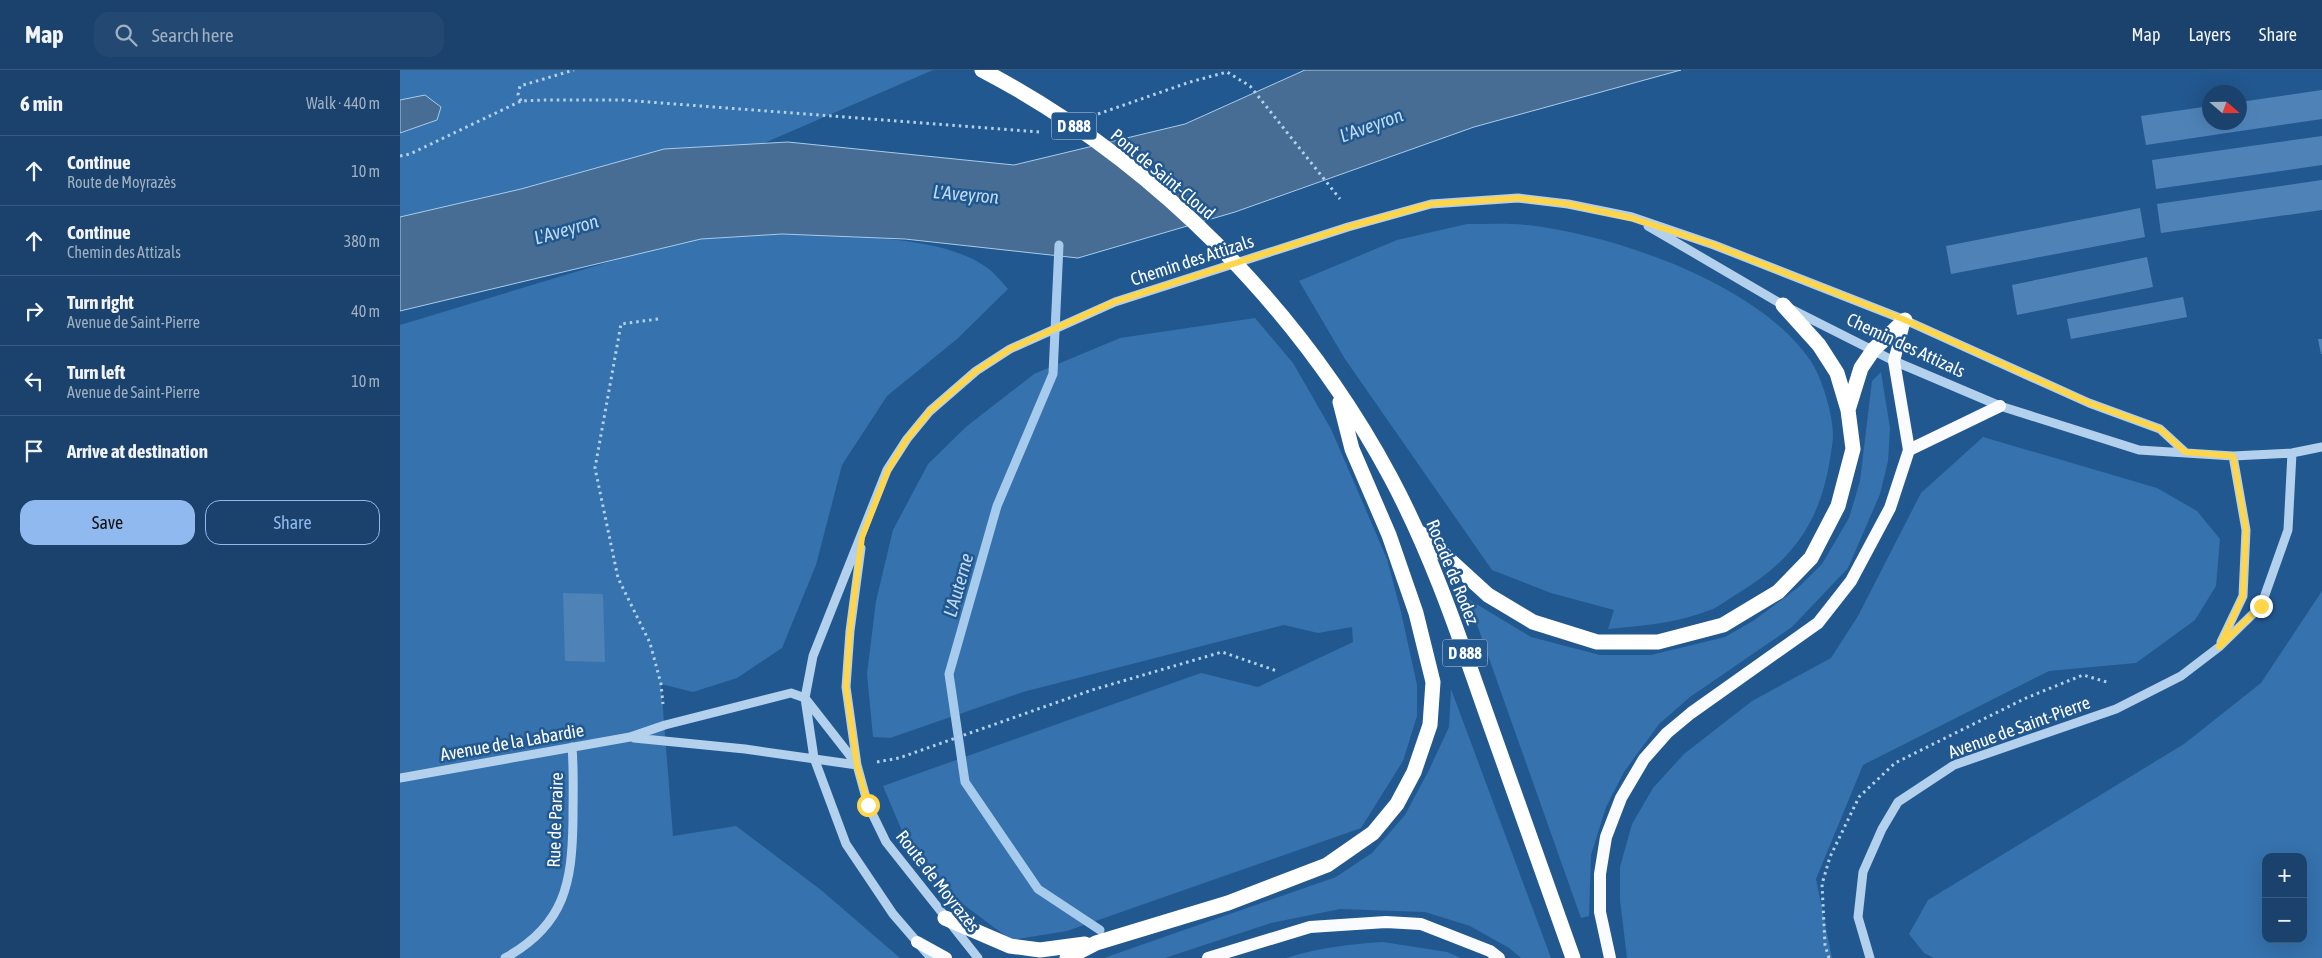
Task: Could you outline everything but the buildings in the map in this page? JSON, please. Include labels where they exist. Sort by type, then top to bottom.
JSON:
[{"type":"highway","name":"Pont de Saint-Cloud","points":[[982,70],[1018,89],[1093,138],[1159,192],[1231,257],[1279,310]]},
{"type":"highway","points":[[1416,528],[1488,595],[1533,622],[1597,642],[1658,642],[1723,625],[1778,592],[1812,558],[1838,506],[1853,449],[1848,410],[1837,373],[1819,344],[1783,305]]},
{"type":"highway","name":"Rocade de Rodez","points":[[1279,310],[1335,386],[1390,476],[1416,528],[1452,616],[1573,958]]},
{"type":"highway","points":[[1848,410],[1861,368],[1874,349],[1905,320]]},
{"type":"highway","points":[[945,918],[1010,946],[1040,950],[1096,943],[1228,903],[1326,865],[1373,833],[1397,804],[1414,772],[1430,725],[1433,682],[1416,613],[1389,534],[1352,450],[1335,386]]},
{"type":"highway","points":[[1067,958],[1096,943]]},
{"type":"main road","points":[[1610,958],[1600,912],[1600,874],[1606,837],[1621,798],[1644,759],[1667,733],[1691,713],[1818,623],[1851,581],[1890,508],[1909,450],[1894,361],[1905,320]]},
{"type":"main road","points":[[1909,450],[2000,406]]},
{"type":"main road","points":[[1208,958],[1310,927],[1386,922],[1421,924],[1490,952],[1499,958]]},
{"type":"main road","points":[[917,942],[946,958]]},
{"type":"street","name":"Chemin des Attizals","points":[[814,758],[805,698],[813,656],[888,470],[907,439],[930,411],[976,371],[1010,349],[1048,330],[1114,302],[1348,227],[1431,204],[1518,198],[1568,204],[1632,218],[1714,245],[1905,320],[2089,403],[2160,429],[2185,452]]},
{"type":"street","name":"Chemin des Attizals","points":[[1632,218],[1783,305],[1874,349],[1894,361],[2000,406],[2139,450],[2233,456],[2292,453]]},
{"type":"street","points":[[2292,453],[2322,447]]},
{"type":"street","name":"Avenue de Saint-Pierre","points":[[1870,958],[1858,917],[1863,872],[1882,829],[1898,802],[1954,766],[2116,709],[2181,676],[2219,647],[2261,606],[2288,530],[2292,453]]},
{"type":"street","name":"Avenue de Saint-Pierre","points":[[2219,647],[2243,596],[2246,530],[2233,456]]},
{"type":"street","name":"Chemin des Attizals","points":[[857,765],[846,687],[850,630],[862,537]]},
{"type":"street","name":"Avenue de la Labardie","points":[[400,778],[630,737],[665,724],[791,693],[805,698]]},
{"type":"street","points":[[805,698],[857,765]]},
{"type":"street","name":"Avenue de la Labardie","points":[[630,737],[814,758]]},
{"type":"street","name":"Rue de Paraire","points":[[505,958],[526,946],[541,933],[552,918],[567,885],[572,864],[572,747]]},
{"type":"street","points":[[857,765],[814,758],[846,844],[893,914],[931,958]]},
{"type":"street","name":"Route de Moyrazès","points":[[857,765],[868,805],[886,842],[978,958]]},
{"type":"path","points":[[522,101],[518,95],[520,86],[574,70]]},
{"type":"path","points":[[1094,116],[1225,71],[1250,86],[1340,199]]},
{"type":"path","points":[[400,156],[410,154],[522,101],[623,100],[1044,132]]},
{"type":"path","points":[[658,319],[621,324],[595,468],[618,578],[650,643],[661,684],[665,724]]},
{"type":"path","points":[[857,765],[899,758],[1006,722],[1092,690],[1222,652],[1277,671]]},
{"type":"shaded area","points":[[400,70],[933,70],[400,301]]},
{"type":"shaded area","points":[[1467,224],[1527,225],[1563,231],[1642,252],[1682,268],[1721,287],[1756,308],[1787,333],[1810,360],[1819,376],[1829,407],[1833,438],[1825,482],[1811,521],[1788,554],[1773,568],[1710,610],[1672,621],[1608,629],[1614,610],[1551,593],[1492,570],[1345,359],[1299,281],[1397,240]]},
{"type":"shaded area","points":[[782,234],[890,239],[945,249],[969,257],[989,269],[1008,289],[957,339],[887,396],[842,465],[816,565],[782,648],[737,678],[693,692],[661,684],[673,836],[736,826],[821,890],[900,958],[400,958],[400,325],[648,250],[701,239]]},
{"type":"shaded area","points":[[1255,318],[1293,363],[1331,429],[1387,559],[1417,685],[1417,716],[1403,761],[1361,828],[1067,931],[1011,940],[940,887],[905,838],[883,786],[1201,673],[1258,687],[1353,642],[1352,627],[1318,633],[1284,625],[1023,692],[890,738],[873,737],[867,674],[876,601],[893,530],[928,464],[967,426],[1034,374],[1120,338]]},
{"type":"shaded area","points":[[1881,372],[1890,428],[1888,461],[1880,494],[1848,568],[1792,627],[1690,697],[1659,724],[1624,772],[1606,807],[1591,855],[1589,916],[1581,918],[1468,599],[1531,637],[1600,655],[1651,655],[1725,637],[1753,621],[1800,586],[1822,564],[1849,518],[1860,481],[1872,381]]},
{"type":"shaded area","points":[[1983,437],[2157,488],[2197,511],[2220,539],[2216,586],[2195,620],[2136,663],[2049,671],[1863,765],[1816,879],[1832,958],[1627,958],[1620,900],[1620,867],[1632,824],[1653,788],[1684,754],[1752,701],[1831,658],[1858,616],[1921,493]]},
{"type":"shaded area","points":[[2322,591],[2322,958],[1934,958],[1924,953],[1909,934],[1928,900],[2184,744],[2261,683]]},
{"type":"shaded area","points":[[1451,689],[1551,958],[1521,958],[1509,948],[1470,926],[1425,912],[1340,909],[1271,923],[1165,958],[1104,958],[1336,877],[1372,853],[1405,815],[1429,770],[1449,727]]},
{"type":"shaded area","points":[[1383,942],[1447,952],[1461,958],[1286,958],[1334,947]]},
{"type":"water","name":"L'Aveyron","points":[[1305,70],[1681,70],[1474,127],[1235,212],[1078,258],[905,239],[782,234],[701,239],[400,311],[400,217],[521,189],[664,149],[788,142],[1014,165],[1185,124]]},
{"type":"water","points":[[425,95],[441,107],[437,120],[400,133],[400,100]]},
{"type":"waterway","name":"L'Auterne","points":[[1059,245],[1053,374],[997,506],[949,674],[965,782],[1038,889],[1100,930]]},
{"type":"route","points":[[868,805],[857,765],[846,687],[850,630],[862,537],[888,470],[907,439],[930,411],[953,389],[976,371],[1010,349],[1048,330],[1114,302],[1348,227],[1431,204],[1518,198],[1568,204],[1632,218],[1714,245],[1905,320],[2089,403],[2160,429],[2185,452],[2233,456],[2246,530],[2243,596],[2219,647],[2261,606]]}]
